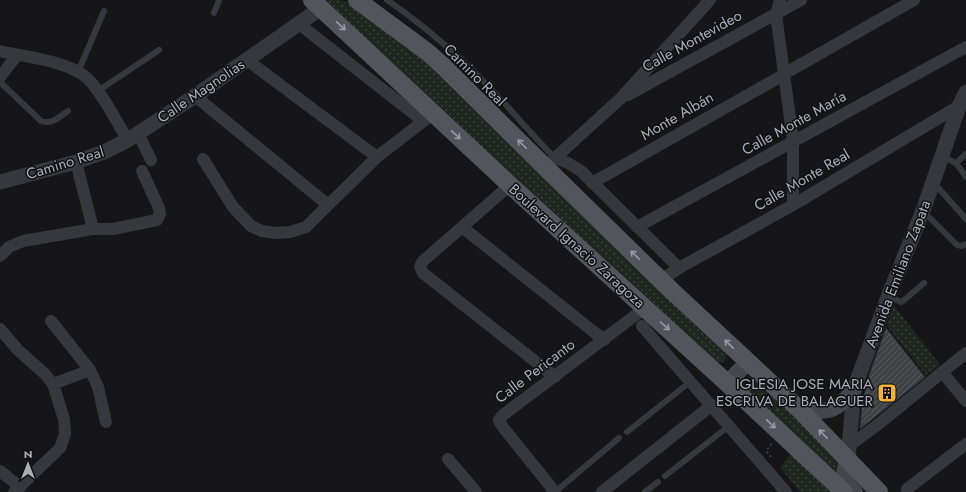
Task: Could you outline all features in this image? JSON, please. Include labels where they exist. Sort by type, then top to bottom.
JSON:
[{"type":"main road","name":"Boulevard Ignacio Zaragoza","points":[[357,0],[413,41],[442,65],[550,163],[661,280],[801,412],[849,452],[879,492]]},
{"type":"main road","name":"Boulevard Ignacio Zaragoza","points":[[317,4],[429,117],[510,185],[727,382],[844,492]]},
{"type":"main road","points":[[727,382],[748,362]]},
{"type":"main road","points":[[801,412],[818,412],[838,407],[854,389]]},
{"type":"main road","points":[[849,452],[844,475],[847,484],[855,492]]},
{"type":"street","points":[[550,163],[620,99],[710,0]]},
{"type":"street","points":[[780,0],[776,14],[781,76],[793,141],[793,204]]},
{"type":"street","name":"Calle Montevideo","points":[[620,99],[801,0]]},
{"type":"street","name":"Monte Albán","points":[[592,183],[914,0]]},
{"type":"street","name":"Calle Magnolias","points":[[133,137],[300,24],[317,4]]},
{"type":"street","points":[[203,159],[234,207],[251,226],[262,231],[276,233],[290,232],[306,227],[377,157],[429,117],[300,24]]},
{"type":"street","name":"Calle Monte María","points":[[637,227],[966,47]]},
{"type":"street","points":[[0,50],[54,63],[78,72],[88,79],[151,160]]},
{"type":"street","points":[[0,77],[17,55]]},
{"type":"street","points":[[247,60],[377,157]]},
{"type":"street","name":"Avenida Emiliano Zapata","points":[[849,452],[854,389],[888,297],[924,208],[942,156],[963,104],[966,92]]},
{"type":"street","points":[[195,96],[328,205]]},
{"type":"street","name":"Calle Monte Real","points":[[661,280],[679,268],[793,204],[963,104]]},
{"type":"street","name":"Camino Real","points":[[0,182],[76,162],[104,152],[133,137]]},
{"type":"street","points":[[76,162],[93,229]]},
{"type":"street","points":[[550,163],[576,168],[679,268]]},
{"type":"street","points":[[0,256],[9,248],[23,241],[93,229],[113,229],[157,220],[160,214],[159,208],[142,172]]},
{"type":"street","points":[[510,185],[422,262],[420,267],[422,272],[554,377]]},
{"type":"street","points":[[462,227],[604,340]]},
{"type":"street","name":"Calle Pericanto","points":[[555,492],[502,426],[499,420],[503,415],[645,308]]},
{"type":"street","points":[[51,320],[90,370],[98,387],[106,422]]},
{"type":"street","points":[[642,326],[786,492]]},
{"type":"street","points":[[0,329],[18,350],[45,374],[53,384],[64,419],[65,434],[60,448],[17,490],[0,471]]},
{"type":"street","points":[[849,452],[876,426],[966,353]]},
{"type":"street","points":[[53,384],[90,370]]},
{"type":"street","points":[[942,372],[966,401]]},
{"type":"street","points":[[602,492],[712,406]]},
{"type":"street","points":[[907,489],[966,444]]},
{"type":"street","points":[[448,458],[476,492]]},
{"type":"lane","points":[[214,12],[219,0]]},
{"type":"lane","name":"Camino Real","points":[[387,0],[433,34],[491,89],[550,163]]},
{"type":"lane","points":[[78,72],[104,11]]},
{"type":"lane","points":[[98,91],[158,50]]},
{"type":"lane","points":[[0,82],[41,121],[46,123],[53,122],[68,111]]},
{"type":"lane","points":[[956,163],[966,154]]},
{"type":"lane","points":[[942,156],[956,163],[966,176]]},
{"type":"lane","points":[[933,182],[966,219]]},
{"type":"lane","points":[[930,218],[957,245],[962,246],[966,244]]},
{"type":"lane","points":[[888,297],[901,302],[924,283]]},
{"type":"lane","points":[[627,432],[690,382]]},
{"type":"lane","points":[[665,476],[729,426]]},
{"type":"lane","points":[[555,492],[619,438]]},
{"type":"lane","points":[[645,492],[658,482]]},
{"type":"path","points":[[775,462],[766,451],[781,433]]},
{"type":"shaded area","points":[[318,0],[340,0],[365,9],[417,45],[727,354],[724,362],[713,363]]},
{"type":"shaded area","points":[[893,304],[940,365],[926,375],[887,326]]},
{"type":"shaded area","points":[[758,378],[841,459],[838,480],[743,390]]},
{"type":"shaded area","points":[[791,453],[832,492],[800,492],[780,467]]},
{"type":"building","name":"IGLESIA JOSE MARIA ESCRIVA DE BALAGUER","points":[[886,328],[925,377],[860,429],[862,404],[868,378]]},
{"type":"place","name":"IGLESIA JOSE MARIA ESCRIVA DE BALAGUER","points":[[887,393]]}]
